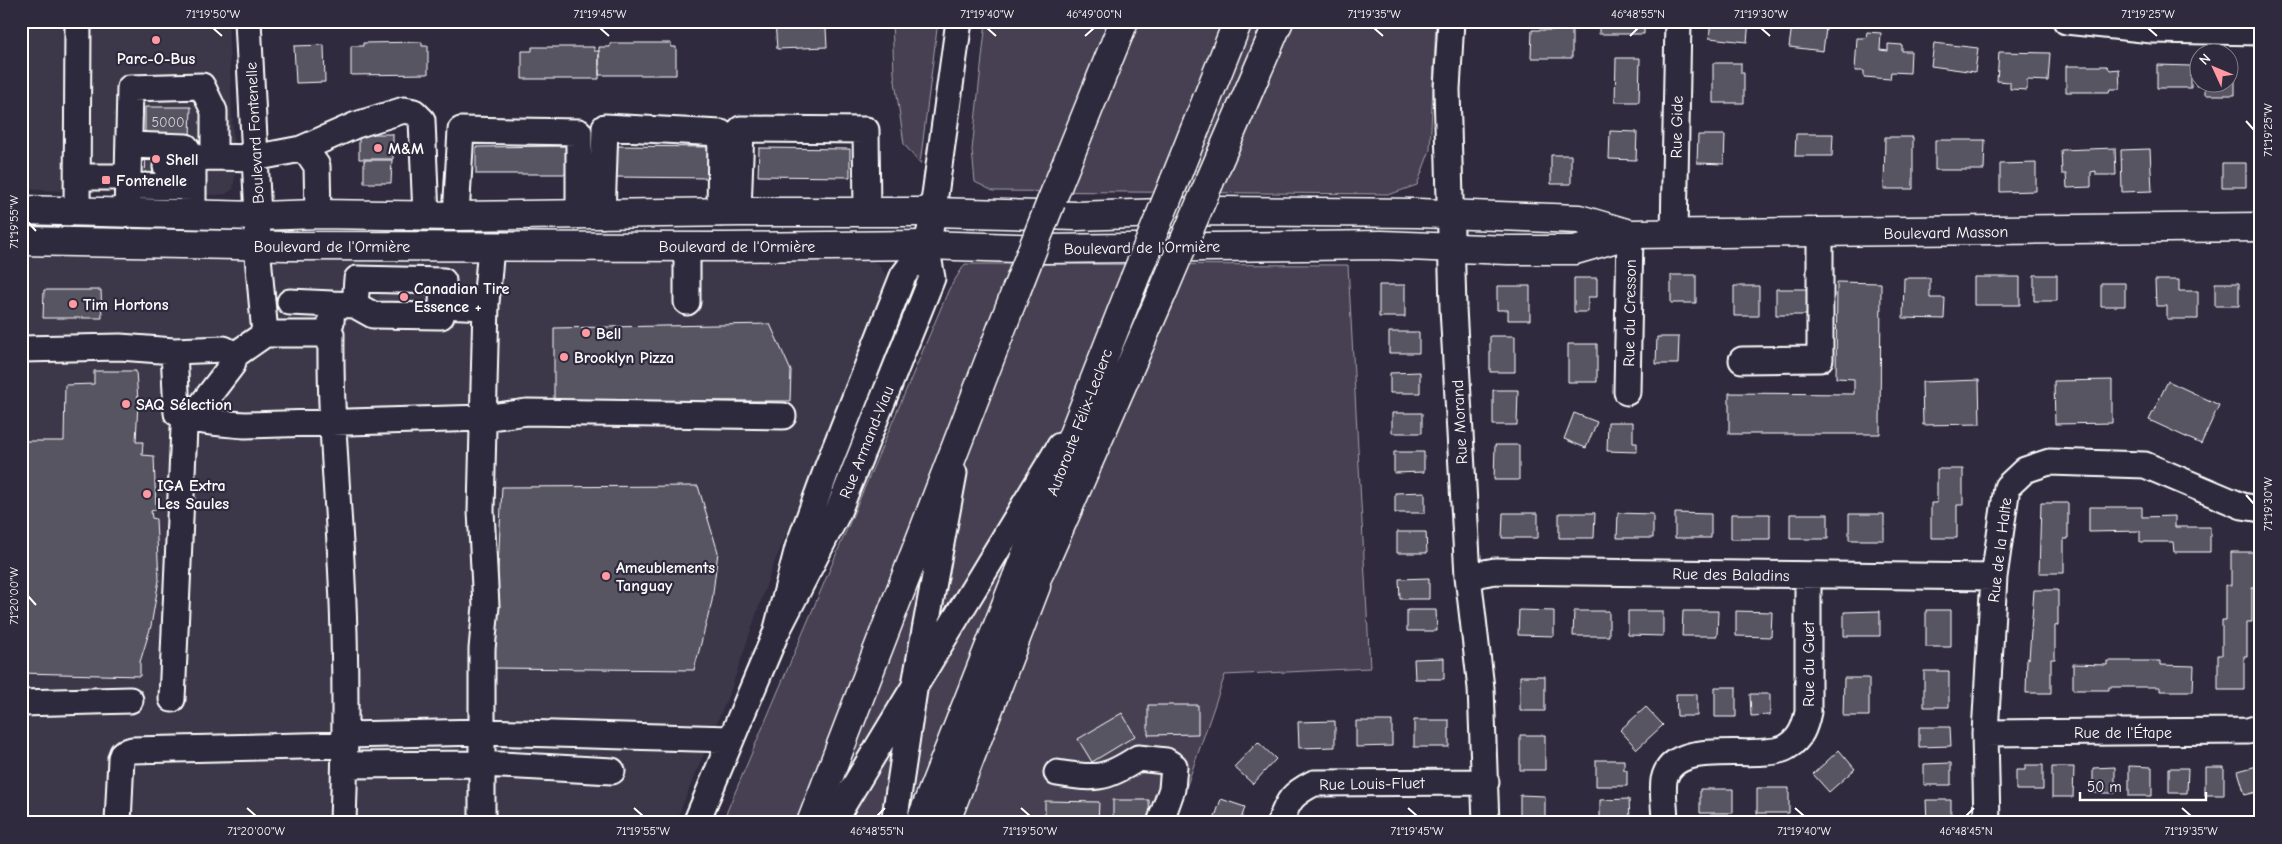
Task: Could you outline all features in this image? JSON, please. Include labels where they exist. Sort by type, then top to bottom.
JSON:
[{"type":"main road","points":[[1051,202],[1058,159],[1104,21]]},
{"type":"main road","points":[[811,823],[894,604],[960,441],[1016,291],[1124,21]]},
{"type":"main road","name":"Autoroute Félix-Leclerc","points":[[920,823],[1238,21]]},
{"type":"main road","points":[[945,823],[1046,559],[1279,21]]},
{"type":"main road","name":"Boulevard de l'Ormière","points":[[21,210],[77,210],[136,174],[192,214],[456,216],[729,212],[933,212],[1078,216],[1218,211],[1452,214]]},
{"type":"main road","name":"Boulevard Masson","points":[[1452,214],[1579,219],[1630,234]]},
{"type":"main road","name":"Boulevard Masson","points":[[1452,246],[1508,250],[1575,250],[1630,234],[2261,227]]},
{"type":"main road","name":"Boulevard de l'Ormière","points":[[21,241],[491,247],[926,245],[1044,248],[1452,246]]},
{"type":"main road","points":[[935,783],[1046,559]]},
{"type":"street","points":[[77,210],[78,21]]},
{"type":"street","name":"Boulevard Fontenelle","points":[[248,21],[258,216],[257,245],[265,334]]},
{"type":"street","name":"Rue Armand-Viau","points":[[696,823],[776,633],[798,548],[828,466],[903,276],[926,245],[933,212],[959,21]]},
{"type":"street","name":"Rue Morand","points":[[1451,21],[1447,88],[1452,214],[1453,308],[1468,576],[1480,688],[1486,782],[1486,823]]},
{"type":"street","name":"Rue Gide","points":[[1674,233],[1678,21]]},
{"type":"street","points":[[2066,21],[2152,30],[2261,32]]},
{"type":"street","points":[[136,174],[130,88],[202,86],[214,111],[198,168],[192,214]]},
{"type":"street","points":[[78,177],[198,168],[301,149],[356,125],[404,110],[414,112],[422,120],[426,216]]},
{"type":"street","points":[[214,111],[252,112]]},
{"type":"street","points":[[591,215],[605,127],[721,133],[729,212]]},
{"type":"street","points":[[729,212],[741,129],[866,130],[868,212]]},
{"type":"street","points":[[456,216],[461,130],[579,132],[591,215]]},
{"type":"street","points":[[136,174],[186,147],[198,168]]},
{"type":"street","points":[[301,149],[310,156],[317,166],[318,214]]},
{"type":"street","points":[[136,174],[198,168]]},
{"type":"street","points":[[1742,360],[1820,358],[1820,233]]},
{"type":"street","name":"Rue du Cresson","points":[[1627,392],[1630,234]]},
{"type":"street","points":[[482,823],[482,649],[486,606],[481,511],[486,307],[491,247]]},
{"type":"street","points":[[686,247],[687,302]]},
{"type":"street","points":[[357,279],[443,281],[441,316],[373,315],[365,298],[357,279]]},
{"type":"street","points":[[290,302],[365,298],[442,301],[486,307]]},
{"type":"street","points":[[343,823],[345,749],[343,607],[330,378],[331,334],[365,298]]},
{"type":"street","points":[[172,699],[184,428],[232,365],[234,355],[265,334],[331,334]]},
{"type":"street","points":[[21,349],[120,347],[174,351],[224,350],[234,355]]},
{"type":"street","points":[[174,351],[177,413],[192,419],[212,423],[245,424],[483,418],[527,412],[783,416]]},
{"type":"street","points":[[832,823],[1090,396]]},
{"type":"street","points":[[894,823],[914,690],[960,441]]},
{"type":"street","name":"Rue de la Halte","points":[[1986,823],[1985,733],[1994,577],[2007,487],[2025,470],[2049,462],[2144,465],[2242,506],[2261,509]]},
{"type":"street","name":"Rue des Baladins","points":[[1468,576],[1495,572],[1994,577]]},
{"type":"street","name":"Rue du Guet","points":[[1665,823],[1664,779],[1674,764],[1692,754],[1773,751],[1787,748],[1799,737],[1805,725],[1808,712],[1808,575]]},
{"type":"street","points":[[21,703],[130,700]]},
{"type":"street","name":"Rue de l'Étape","points":[[1985,733],[2248,731],[2261,728]]},
{"type":"street","points":[[345,749],[483,732],[730,739]]},
{"type":"street","points":[[118,823],[121,758],[123,753],[132,750],[345,749],[482,764],[612,771]]},
{"type":"street","points":[[1057,773],[1089,778],[1116,772],[1138,758],[1166,761],[1174,766],[1173,781],[1160,823]]},
{"type":"street","name":"Rue Louis-Fluet","points":[[1280,823],[1288,802],[1299,790],[1314,783],[1486,782]]},
{"type":"shaded area","points":[[21,21],[228,21],[235,177],[233,189],[226,194],[216,195],[143,195],[21,189]]},
{"type":"shaded area","points":[[892,21],[938,21],[920,164],[904,144],[894,74]]},
{"type":"shaded area","points":[[986,21],[1436,21],[1430,150],[1417,185],[1391,194],[993,191],[975,182],[972,150]]},
{"type":"shaded area","points":[[21,256],[497,261],[870,260],[877,263],[884,272],[886,278],[884,289],[887,292],[771,571],[731,689],[675,823],[21,823]]},
{"type":"shaded area","points":[[965,264],[1348,265],[1370,668],[1225,675],[1174,823],[722,823],[949,289]]},
{"type":"building","points":[[775,21],[821,21],[822,28],[826,28],[827,47],[777,49]]},
{"type":"building","points":[[1599,21],[1644,21],[1644,34],[1599,34]]},
{"type":"building","points":[[1711,21],[1749,21],[1747,42],[1709,38]]},
{"type":"building","points":[[1792,25],[1826,29],[1823,51],[1789,47]]},
{"type":"building","points":[[1532,30],[1572,30],[1572,58],[1531,58]]},
{"type":"building","points":[[1867,32],[1881,33],[1880,50],[1888,51],[1888,44],[1902,45],[1902,51],[1911,51],[1910,73],[1891,72],[1890,79],[1864,77],[1864,71],[1855,71],[1857,38],[1866,38]]},
{"type":"building","points":[[422,42],[422,46],[428,46],[428,74],[351,75],[351,46],[363,46],[363,43]]},
{"type":"building","points":[[610,43],[671,43],[671,47],[676,47],[676,75],[599,75],[599,47],[610,47]]},
{"type":"building","points":[[1934,43],[1978,48],[1975,72],[1931,66]]},
{"type":"building","points":[[324,45],[325,82],[296,83],[294,46]]},
{"type":"building","points":[[532,47],[594,47],[594,51],[599,51],[599,79],[522,79],[522,51],[532,51]]},
{"type":"building","points":[[1999,52],[2050,53],[2048,81],[2027,80],[2027,90],[2010,89],[2010,82],[1997,81]]},
{"type":"building","points":[[1616,58],[1640,58],[1639,102],[1615,102]]},
{"type":"building","points":[[2259,62],[2261,62],[2261,94],[2258,94]]},
{"type":"building","points":[[1713,63],[1741,63],[1741,73],[1744,73],[1744,103],[1713,103]]},
{"type":"building","points":[[2157,65],[2190,66],[2190,88],[2157,88]]},
{"type":"building","points":[[2066,66],[2107,66],[2110,70],[2119,69],[2120,89],[2110,89],[2109,92],[2066,92]]},
{"type":"building","points":[[2205,92],[2235,92],[2235,95],[2205,95]]},
{"type":"building","points":[[145,107],[191,107],[190,138],[145,137]]},
{"type":"building","points":[[1610,131],[1637,132],[1636,160],[1609,159]]},
{"type":"building","points":[[359,134],[393,134],[393,159],[359,159]]},
{"type":"building","points":[[1796,134],[1833,134],[1832,156],[1795,156]]},
{"type":"building","points":[[1698,135],[1725,135],[1724,164],[1697,163]]},
{"type":"building","points":[[1885,137],[1913,137],[1913,189],[1884,189]]},
{"type":"building","points":[[1935,140],[1985,140],[1984,170],[1935,170]]},
{"type":"building","points":[[568,146],[568,174],[476,174],[476,147]]},
{"type":"building","points":[[615,146],[713,147],[712,178],[614,177]]},
{"type":"building","points":[[759,148],[850,149],[850,177],[758,176]]},
{"type":"building","points":[[2115,148],[2116,175],[2096,175],[2096,171],[2091,172],[2091,187],[2067,188],[2066,174],[2062,174],[2061,150]]},
{"type":"building","points":[[2150,149],[2152,191],[2122,192],[2121,150]]},
{"type":"building","name":"Shell","points":[[146,150],[166,151],[165,183],[145,182]]},
{"type":"building","points":[[1551,155],[1571,155],[1571,184],[1551,184]]},
{"type":"building","points":[[364,160],[392,160],[391,183],[364,183]]},
{"type":"building","points":[[2036,163],[2036,191],[2000,192],[2000,164]]},
{"type":"building","points":[[2222,163],[2246,163],[2246,187],[2222,187]]},
{"type":"building","points":[[1671,275],[1696,275],[1696,303],[1671,303]]},
{"type":"building","points":[[2034,275],[2057,275],[2057,301],[2034,301]]},
{"type":"building","points":[[1974,277],[2020,277],[2020,305],[1974,305]]},
{"type":"building","points":[[1574,278],[1597,278],[1597,297],[1588,297],[1588,312],[1574,312]]},
{"type":"building","points":[[1904,278],[1930,278],[1930,298],[1945,298],[1944,319],[1903,318]]},
{"type":"building","points":[[2155,280],[2179,280],[2179,291],[2198,291],[2198,319],[2167,319],[2167,306],[2156,306]]},
{"type":"building","points":[[1837,282],[1881,283],[1880,434],[1729,434],[1729,393],[1854,394],[1854,379],[1836,378]]},
{"type":"building","points":[[2101,283],[2125,283],[2125,306],[2101,306]]},
{"type":"building","points":[[2215,283],[2239,283],[2239,306],[2215,306]]},
{"type":"building","points":[[1379,285],[1405,285],[1405,317],[1379,317]]},
{"type":"building","points":[[1497,286],[1530,286],[1530,320],[1508,320],[1508,310],[1497,310]]},
{"type":"building","points":[[1734,286],[1759,286],[1759,316],[1734,316]]},
{"type":"building","points":[[1776,289],[1807,289],[1807,315],[1776,315]]},
{"type":"building","name":"Tim Hortons","points":[[44,290],[101,290],[102,318],[43,318]]},
{"type":"building","points":[[770,324],[791,371],[790,401],[554,401],[554,328]]},
{"type":"building","points":[[1389,332],[1419,332],[1419,353],[1389,353]]},
{"type":"building","points":[[1490,336],[1515,336],[1515,372],[1490,372]]},
{"type":"building","points":[[1657,337],[1679,337],[1678,364],[1656,364]]},
{"type":"building","points":[[1568,344],[1597,344],[1597,382],[1568,382]]},
{"type":"building","points":[[94,371],[136,371],[138,402],[136,442],[143,442],[142,455],[154,456],[156,510],[151,511],[152,518],[156,519],[159,580],[151,626],[140,662],[140,676],[21,673],[21,441],[64,441],[65,385],[94,384]]},
{"type":"building","points":[[1420,372],[1420,393],[1390,393],[1390,373]]},
{"type":"building","points":[[1979,380],[1980,424],[1923,425],[1922,382]]},
{"type":"building","points":[[2112,380],[2112,423],[2055,424],[2054,381]]},
{"type":"building","points":[[2168,381],[2219,405],[2201,444],[2149,420]]},
{"type":"building","points":[[1493,390],[1518,390],[1517,425],[1493,425]]},
{"type":"building","points":[[1392,413],[1422,413],[1422,433],[1392,433]]},
{"type":"building","points":[[1574,413],[1597,422],[1586,448],[1564,439]]},
{"type":"building","points":[[1608,422],[1633,422],[1633,443],[1637,443],[1637,452],[1607,451]]},
{"type":"building","points":[[1495,445],[1519,445],[1519,480],[1494,480]]},
{"type":"building","points":[[1394,452],[1424,452],[1424,472],[1394,473]]},
{"type":"building","points":[[1937,469],[1963,469],[1963,505],[1957,505],[1957,538],[1931,538],[1931,503],[1937,503]]},
{"type":"building","name":"Ameublements Tanguay","points":[[698,486],[718,552],[712,601],[694,670],[493,668],[502,487]]},
{"type":"building","points":[[1425,492],[1425,513],[1395,513],[1395,493]]},
{"type":"building","points":[[2041,503],[2068,503],[2068,539],[2064,539],[2064,573],[2039,573]]},
{"type":"building","points":[[2089,507],[2142,507],[2142,517],[2175,516],[2175,527],[2210,527],[2210,552],[2174,552],[2173,542],[2140,542],[2140,531],[2089,532]]},
{"type":"building","points":[[1503,513],[1538,513],[1538,538],[1502,538]]},
{"type":"building","points":[[1559,513],[1595,513],[1594,538],[1559,538]]},
{"type":"building","points":[[1618,513],[1653,514],[1653,538],[1617,538]]},
{"type":"building","points":[[1675,513],[1711,514],[1711,538],[1675,538]]},
{"type":"building","points":[[1731,514],[1770,514],[1770,539],[1731,539]]},
{"type":"building","points":[[1790,514],[1828,514],[1828,539],[1790,539]]},
{"type":"building","points":[[1849,514],[1884,514],[1884,540],[1849,540]]},
{"type":"building","points":[[1397,532],[1426,532],[1427,553],[1397,553]]},
{"type":"building","points":[[2231,552],[2257,552],[2257,587],[2252,587],[2252,622],[2247,622],[2244,690],[2218,690],[2218,655],[2222,655],[2222,620],[2226,620],[2226,585],[2231,585]]},
{"type":"building","points":[[1429,578],[1429,599],[1400,599],[1399,579]]},
{"type":"building","points":[[2034,590],[2058,590],[2058,625],[2055,626],[2055,659],[2051,659],[2051,693],[2026,693],[2027,658],[2029,659]]},
{"type":"building","points":[[1407,610],[1436,610],[1437,631],[1407,631]]},
{"type":"building","points":[[1519,610],[1554,611],[1554,636],[1518,635]]},
{"type":"building","points":[[1926,610],[1951,610],[1951,647],[1926,647]]},
{"type":"building","points":[[1574,611],[1609,611],[1609,636],[1573,636]]},
{"type":"building","points":[[1628,611],[1663,611],[1663,636],[1628,635]]},
{"type":"building","points":[[1683,611],[1718,611],[1717,636],[1682,636]]},
{"type":"building","points":[[1736,611],[1772,612],[1771,637],[1736,636]]},
{"type":"building","points":[[1880,611],[1880,636],[1844,636],[1844,612]]},
{"type":"building","points":[[1444,658],[1444,679],[1415,679],[1414,659]]},
{"type":"building","points":[[2107,661],[2160,661],[2160,665],[2194,666],[2193,691],[2160,691],[2160,687],[2109,687],[2109,690],[2073,690],[2073,664],[2107,665]]},
{"type":"building","points":[[1924,671],[1949,671],[1949,707],[1924,707]]},
{"type":"building","points":[[1520,676],[1545,676],[1545,711],[1520,711]]},
{"type":"building","points":[[1844,678],[1869,678],[1869,716],[1843,716]]},
{"type":"building","points":[[1715,687],[1736,687],[1736,717],[1715,717]]},
{"type":"building","points":[[1676,694],[1697,694],[1697,716],[1677,716]]},
{"type":"building","points":[[1750,694],[1770,694],[1770,715],[1751,716]]},
{"type":"building","points":[[1148,705],[1198,705],[1198,734],[1148,735]]},
{"type":"building","points":[[1646,707],[1663,725],[1637,749],[1620,730]]},
{"type":"building","points":[[1122,713],[1135,736],[1092,762],[1078,739]]},
{"type":"building","points":[[1414,720],[1449,720],[1449,747],[1414,747]]},
{"type":"building","points":[[1335,721],[1335,747],[1299,748],[1298,722]]},
{"type":"building","points":[[1356,721],[1392,721],[1392,746],[1356,747]]},
{"type":"building","points":[[1919,727],[1950,727],[1951,746],[1919,747]]},
{"type":"building","points":[[1520,735],[1545,735],[1545,770],[1520,770]]},
{"type":"building","points":[[1258,742],[1276,759],[1253,784],[1234,767]]},
{"type":"building","points":[[1839,750],[1855,769],[1829,792],[1813,774]]},
{"type":"building","points":[[1596,760],[1624,760],[1624,770],[1627,770],[1627,786],[1596,786]]},
{"type":"building","points":[[1951,763],[1951,785],[1924,785],[1924,764]]},
{"type":"building","points":[[2025,765],[2043,765],[2043,790],[2016,790],[2016,770],[2025,770]]},
{"type":"building","points":[[2261,765],[2261,791],[2245,795],[2238,771]]},
{"type":"building","points":[[2129,766],[2152,767],[2152,796],[2129,796]]},
{"type":"building","points":[[2052,767],[2074,767],[2073,797],[2052,797]]},
{"type":"building","points":[[2115,767],[2115,793],[2093,793],[2093,768]]},
{"type":"building","points":[[2205,767],[2224,767],[2224,795],[2205,795]]},
{"type":"building","points":[[2169,768],[2188,768],[2187,793],[2169,793]]},
{"type":"building","points":[[1757,788],[1789,788],[1789,813],[1757,813]]},
{"type":"building","points":[[1700,789],[1733,789],[1733,813],[1700,813]]},
{"type":"building","points":[[1520,795],[1545,796],[1545,823],[1520,823]]},
{"type":"building","points":[[1221,799],[1245,807],[1240,823],[1213,823]]},
{"type":"building","points":[[1629,799],[1630,819],[1600,819],[1600,800]]},
{"type":"building","points":[[1113,800],[1149,800],[1150,823],[1113,823]]},
{"type":"building","points":[[1926,800],[1951,800],[1951,823],[1927,823]]},
{"type":"building","points":[[1045,801],[1099,802],[1098,823],[1045,823]]},
{"type":"tunnel","points":[[146,167],[166,167]]},
{"type":"tunnel","points":[[379,294],[403,295]]},
{"type":"place","name":"Parc-O-Bus","points":[[156,40]]},
{"type":"place","name":"M&M","points":[[378,148]]},
{"type":"place","name":"Shell","points":[[156,159]]},
{"type":"place","name":"Fontenelle","points":[[106,180]]},
{"type":"place","name":"Canadian Tire Essence +","points":[[404,297]]},
{"type":"place","name":"Tim Hortons","points":[[73,304]]},
{"type":"place","name":"Bell","points":[[586,333]]},
{"type":"place","name":"Brooklyn Pizza","points":[[564,357]]},
{"type":"place","name":"SAQ Sélection","points":[[126,404]]},
{"type":"place","name":"IGA Extra Les Saules","points":[[147,494]]},
{"type":"place","name":"Ameublements Tanguay","points":[[606,576]]}]
